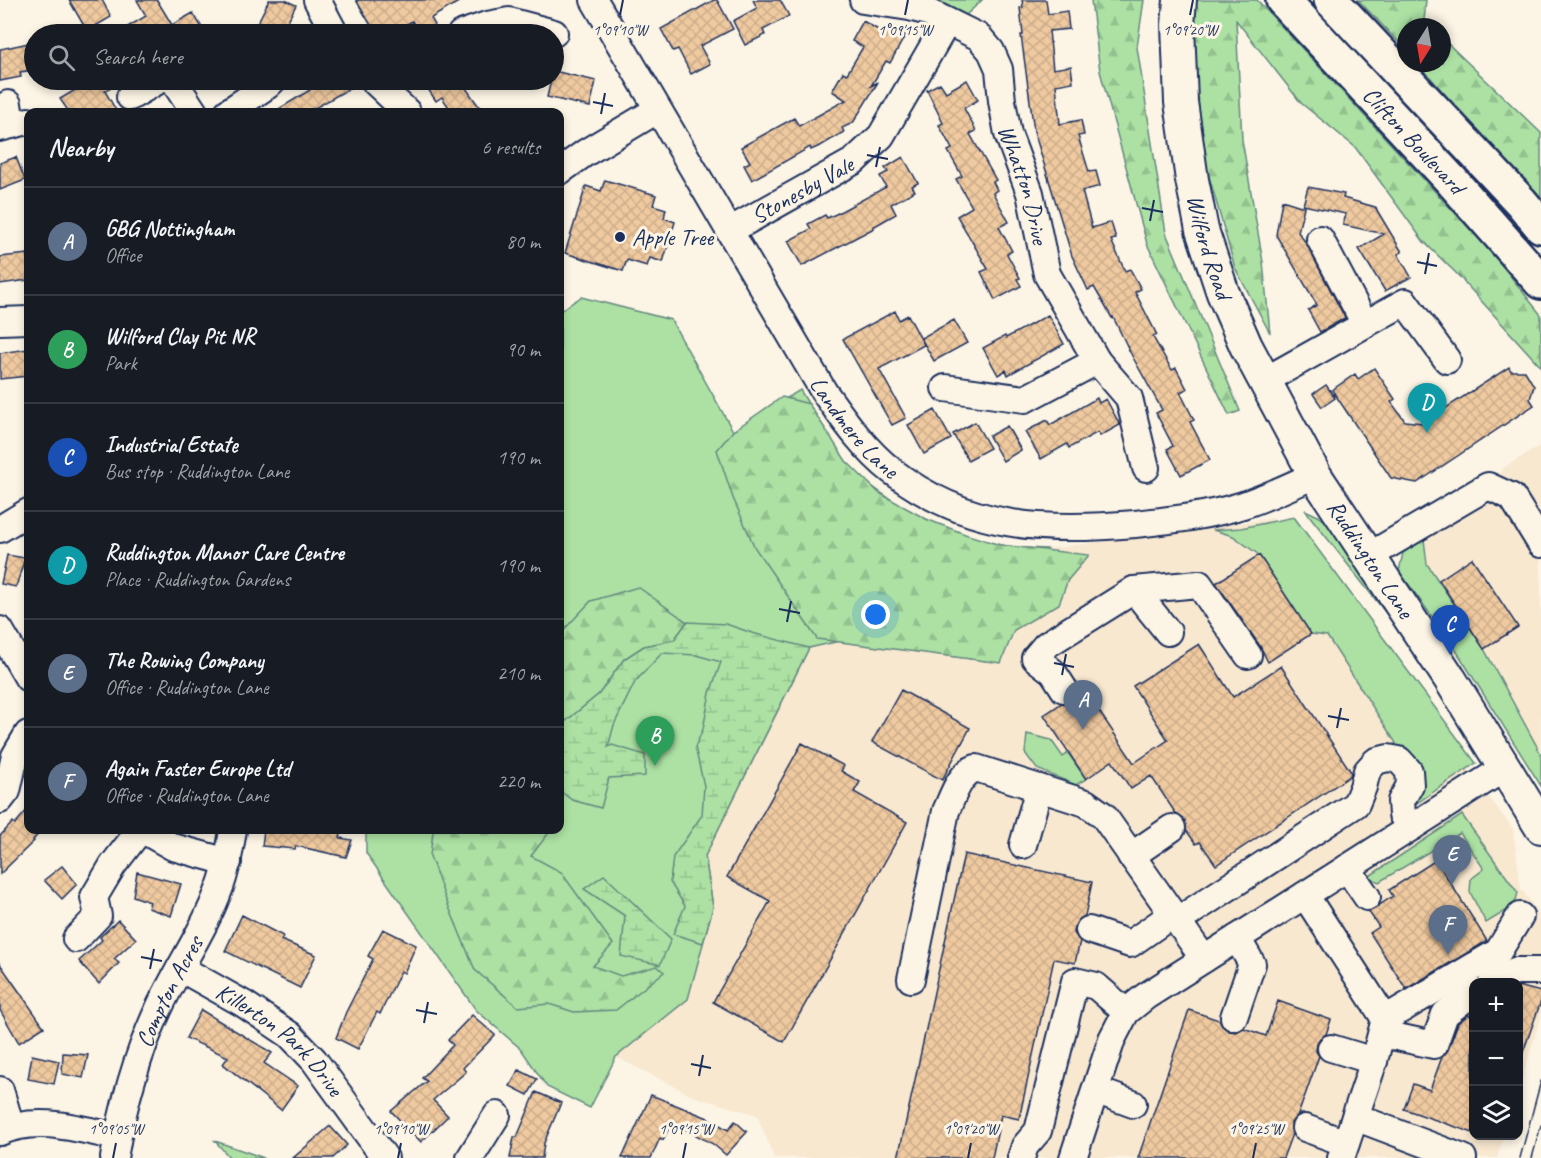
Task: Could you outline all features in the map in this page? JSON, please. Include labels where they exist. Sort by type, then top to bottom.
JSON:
[{"type":"highway","name":"Clifton Boulevard","points":[[1283,0],[1451,180],[1541,282]]},
{"type":"highway","name":"Clifton Boulevard","points":[[1331,0],[1541,226]]},
{"type":"main road","name":"Wilford Road","points":[[1180,0],[1178,25],[1181,102],[1202,230],[1223,293],[1246,346],[1315,475]]},
{"type":"main road","name":"Ruddington Lane","points":[[1315,475],[1506,767],[1541,827]]},
{"type":"street","points":[[316,0],[326,24]]},
{"type":"street","name":"Landmere Lane","points":[[594,0],[824,392],[855,434],[891,471],[930,496],[970,513],[1010,524],[1083,528],[1166,521],[1243,505],[1315,475]]},
{"type":"street","name":"Whatton Drive","points":[[865,0],[928,12],[979,37],[991,51],[999,69],[1008,134],[1030,194],[1047,274],[1097,361],[1129,398],[1146,468]]},
{"type":"street","points":[[492,24],[509,21],[520,24]]},
{"type":"street","name":"Stonesby Vale","points":[[729,231],[854,161],[881,136],[947,21]]},
{"type":"street","points":[[130,97],[142,90]]},
{"type":"street","points":[[180,90],[191,108]]},
{"type":"street","points":[[234,108],[261,90]]},
{"type":"street","points":[[388,90],[404,108]]},
{"type":"street","points":[[564,168],[657,110]]},
{"type":"street","points":[[1332,247],[1365,324]]},
{"type":"street","points":[[1264,381],[1405,302],[1447,360]]},
{"type":"street","points":[[0,321],[24,320]]},
{"type":"street","points":[[945,388],[1025,399],[1097,361]]},
{"type":"street","points":[[1369,556],[1488,486],[1512,497],[1541,544]]},
{"type":"street","points":[[0,529],[24,514]]},
{"type":"street","points":[[1064,689],[1053,672],[1035,658],[1046,645],[1134,590],[1198,584],[1248,655]]},
{"type":"street","points":[[1134,590],[1168,632]]},
{"type":"street","points":[[0,630],[24,671]]},
{"type":"street","points":[[0,800],[7,791],[15,756],[24,741]]},
{"type":"street","points":[[1089,930],[1130,944],[1175,918],[1356,804],[1367,771],[1376,761],[1388,758],[1399,760],[1409,771],[1410,785],[1401,801],[1402,815],[1412,827]]},
{"type":"street","points":[[1038,1131],[1076,1150],[1112,1039],[1126,1012],[1146,996],[1506,767]]},
{"type":"street","points":[[911,979],[946,811],[967,771],[976,768],[1086,802],[1103,815],[1204,959]]},
{"type":"street","points":[[1023,845],[1039,788]]},
{"type":"street","points":[[1131,856],[1173,828]]},
{"type":"street","points":[[76,939],[98,916],[94,897],[113,865],[139,834]]},
{"type":"street","points":[[149,834],[173,847],[228,862]]},
{"type":"street","name":"Compton Acres","points":[[116,1148],[135,1068],[160,1007],[220,887],[228,862],[232,834]]},
{"type":"street","points":[[1347,868],[1367,897]]},
{"type":"street","points":[[1305,895],[1384,1027],[1434,1045],[1445,1014],[1469,995]]},
{"type":"street","points":[[1305,1128],[1343,1150],[1384,1027],[1498,952],[1520,916]]},
{"type":"street","points":[[1234,1017],[1252,964],[1237,938]]},
{"type":"street","name":"Killerton Park Drive","points":[[180,968],[244,1004],[290,1035],[314,1060],[385,1158]]},
{"type":"street","points":[[1500,978],[1515,970],[1541,971]]},
{"type":"street","points":[[1021,1158],[1025,1146],[1038,1131],[1075,981],[1096,986],[1126,1012]]},
{"type":"street","points":[[1331,1048],[1374,1061]]},
{"type":"street","points":[[0,1090],[6,1130],[26,1124],[65,1125],[116,1148]]},
{"type":"street","points":[[1095,1090],[1132,1104]]},
{"type":"street","points":[[470,1158],[497,1115]]},
{"type":"street","points":[[1355,1117],[1463,1158]]},
{"type":"shaded area","points":[[1541,445],[1541,754],[1484,649],[1427,564],[1425,535],[1489,499],[1503,468]]},
{"type":"shaded area","points":[[1273,518],[1513,829],[1521,888],[1541,917],[1541,1017],[1523,1076],[1523,978],[1469,978],[1469,1140],[1503,1140],[1497,1158],[774,1158],[757,1115],[695,1097],[616,1057],[688,998],[713,907],[705,856],[809,648],[840,641],[986,661],[1020,579],[1047,549]]},
{"type":"green space","points":[[937,0],[982,0],[966,15]]},
{"type":"green space","points":[[1091,0],[1144,0],[1137,47],[1166,233],[1240,411],[1229,415],[1147,244],[1100,71]]},
{"type":"green space","points":[[1188,0],[1257,0],[1493,254],[1541,315],[1541,367],[1456,273],[1424,242],[1355,147],[1301,103],[1236,20],[1242,140],[1263,262],[1270,333],[1235,268],[1199,141]]},
{"type":"green space","points":[[1358,0],[1426,0],[1424,18],[1397,18],[1397,41]]},
{"type":"green space","points":[[1451,47],[1541,133],[1541,206],[1426,72],[1451,72]]},
{"type":"green space","points":[[581,297],[671,320],[733,431],[800,390],[845,460],[858,474],[895,502],[938,524],[981,540],[1012,547],[1047,549],[986,661],[840,641],[809,648],[705,856],[713,907],[688,999],[616,1057],[590,1108],[547,1087],[521,1049],[476,1010],[366,853],[366,834],[564,834],[564,308]]},
{"type":"green space","points":[[782,397],[809,404],[846,461],[879,493],[926,519],[1000,545],[1089,555],[1068,580],[1059,604],[1014,630],[1001,663],[817,639],[755,548],[733,498],[717,450],[733,431]]},
{"type":"green space","points":[[1305,510],[1336,529],[1393,615],[1389,617]]},
{"type":"green space","points":[[1294,517],[1476,763],[1408,809],[1419,783],[1384,752],[1396,743],[1327,636],[1311,634],[1259,555],[1233,536],[1213,530],[1241,528]]},
{"type":"green space","points":[[1424,539],[1427,564],[1484,649],[1541,754],[1541,786],[1454,647],[1399,571],[1403,553]]},
{"type":"green space","points":[[638,587],[687,622],[674,640],[644,646],[624,659],[599,694],[564,723],[564,630],[591,601]]},
{"type":"green space","points":[[687,622],[726,624],[809,648],[705,856],[713,907],[703,943],[673,934],[685,906],[670,882],[673,857],[702,815],[704,786],[695,747],[703,729],[710,693],[721,662],[696,655],[662,653],[635,682],[614,725],[608,747],[612,745],[645,755],[645,776],[609,778],[601,808],[572,800],[564,794],[564,723],[599,694],[624,659],[644,646],[674,640]]},
{"type":"green space","points":[[1027,734],[1051,740],[1063,757],[1068,753],[1086,779],[1076,785],[1037,769],[1025,753]]},
{"type":"green space","points":[[1462,815],[1518,893],[1514,906],[1486,923],[1470,892],[1471,879],[1484,869],[1460,833],[1379,882],[1368,877]]},
{"type":"green space","points":[[433,834],[548,834],[531,856],[561,872],[613,944],[593,966],[621,976],[657,966],[664,972],[616,1010],[574,1012],[549,1004],[518,1007],[475,970],[430,856]]},
{"type":"green space","points":[[604,875],[671,939],[660,965],[621,956],[625,916],[584,889]]},
{"type":"green space","points":[[215,1141],[264,1158],[230,1158]]},
{"type":"building","points":[[69,0],[102,0],[111,17],[99,24],[83,24]]},
{"type":"building","points":[[137,0],[157,0],[171,24],[133,24],[146,16]]},
{"type":"building","points":[[269,0],[285,0],[296,5],[286,24],[257,24]]},
{"type":"building","points":[[356,0],[462,0],[431,18],[434,24],[414,24],[412,21],[407,24],[370,24]]},
{"type":"building","points":[[717,0],[733,29],[700,46],[710,64],[691,74],[678,49],[673,51],[661,29]]},
{"type":"building","points":[[753,0],[780,0],[789,16],[763,30],[765,35],[745,45],[733,21],[757,8]]},
{"type":"building","points":[[1022,0],[1046,0],[1048,14],[1067,11],[1069,29],[1049,31],[1053,69],[1071,66],[1073,82],[1056,85],[1060,124],[1081,120],[1084,135],[1078,136],[1089,172],[1096,171],[1100,186],[1082,191],[1092,228],[1111,222],[1116,239],[1111,240],[1125,271],[1130,269],[1141,289],[1135,292],[1157,335],[1153,337],[1172,370],[1176,368],[1187,389],[1180,392],[1194,420],[1190,422],[1210,460],[1181,475],[1167,449],[1173,446],[1156,413],[1162,410],[1113,317],[1094,287],[1088,290],[1072,256],[1034,131],[1021,35],[1023,35],[1020,8],[1023,7]]},
{"type":"building","points":[[193,13],[200,24],[174,24]]},
{"type":"building","points":[[863,21],[885,34],[891,25],[906,34],[890,63],[886,61],[871,86],[878,82],[853,123],[842,128],[844,132],[822,145],[811,150],[810,147],[752,180],[744,165],[750,162],[741,147],[794,118],[799,126],[846,100],[832,91],[843,72],[847,74],[863,47],[852,41]]},
{"type":"building","points":[[24,44],[24,71],[20,72],[21,77],[0,81],[0,49]]},
{"type":"building","points":[[564,73],[596,81],[590,107],[547,97],[549,90],[564,90]]},
{"type":"building","points":[[967,80],[978,100],[964,108],[976,131],[970,134],[996,180],[993,182],[997,190],[993,193],[1009,222],[999,227],[1012,251],[1007,254],[1020,278],[1017,279],[1021,286],[995,300],[981,272],[988,269],[957,216],[972,207],[956,179],[962,176],[948,151],[952,149],[939,125],[943,123],[927,90],[940,83],[946,92]]},
{"type":"building","points":[[75,90],[107,90],[105,91],[115,108],[66,108],[60,99]]},
{"type":"building","points":[[310,90],[347,90],[315,108],[281,108]]},
{"type":"building","points":[[429,90],[467,90],[480,108],[449,108],[442,97],[436,101]]},
{"type":"building","points":[[16,157],[24,180],[0,190],[0,163]]},
{"type":"building","points":[[903,157],[918,183],[912,186],[915,191],[891,204],[896,214],[802,266],[788,241],[811,229],[808,224],[825,215],[827,218],[836,214],[886,187],[880,176],[888,172],[885,168]]},
{"type":"building","name":"Apple Tree","points":[[605,180],[656,195],[653,205],[666,209],[664,218],[675,222],[663,262],[650,258],[647,266],[627,260],[623,271],[565,253],[586,186],[601,191]]},
{"type":"building","points":[[1308,187],[1344,194],[1343,198],[1375,207],[1402,252],[1398,254],[1411,277],[1385,291],[1359,249],[1384,234],[1343,225],[1346,214],[1303,205]]},
{"type":"building","points":[[1282,200],[1304,207],[1298,232],[1345,318],[1320,332],[1308,310],[1317,305],[1276,235]]},
{"type":"building","points":[[24,254],[24,281],[0,284],[0,257]]},
{"type":"building","points":[[895,311],[899,320],[908,315],[924,345],[879,369],[906,418],[892,425],[843,339]]},
{"type":"building","points":[[1048,315],[1064,344],[1008,375],[1006,370],[998,375],[983,348]]},
{"type":"building","points":[[954,320],[967,343],[934,361],[921,338]]},
{"type":"building","points":[[24,350],[24,376],[0,379],[0,353]]},
{"type":"building","points":[[1509,367],[1511,371],[1525,371],[1534,386],[1530,399],[1534,405],[1417,483],[1391,478],[1332,390],[1355,374],[1358,379],[1374,368],[1395,399],[1391,402],[1405,421],[1423,423]]},
{"type":"building","points":[[1326,385],[1335,398],[1322,407],[1313,394]]},
{"type":"building","points":[[1097,398],[1099,403],[1106,399],[1120,425],[1100,436],[1098,432],[1069,448],[1067,444],[1041,459],[1025,432],[1047,420],[1050,425]]},
{"type":"building","points":[[935,410],[951,439],[924,454],[908,425]]},
{"type":"building","points":[[975,422],[990,448],[968,460],[953,434]]},
{"type":"building","points":[[1007,426],[1021,450],[1003,461],[989,436]]},
{"type":"building","points":[[7,555],[24,558],[16,587],[1,584]]},
{"type":"building","points":[[1259,555],[1311,634],[1268,662],[1260,646],[1216,583]]},
{"type":"building","points":[[1472,558],[1518,627],[1484,649],[1439,580]]},
{"type":"building","points":[[1199,644],[1233,697],[1281,666],[1351,772],[1350,776],[1216,865],[1200,842],[1196,844],[1186,830],[1185,820],[1176,814],[1151,776],[1131,789],[1112,761],[1086,779],[1044,715],[1062,703],[1073,701],[1084,689],[1134,763],[1168,740],[1133,686]]},
{"type":"building","points":[[901,690],[970,728],[942,780],[872,742]]},
{"type":"building","points":[[802,743],[844,766],[841,771],[860,782],[854,792],[907,822],[784,1042],[713,1002],[770,901],[727,877]]},
{"type":"building","points":[[24,814],[24,834],[38,834],[0,874],[0,836],[13,822],[15,824]]},
{"type":"building","points":[[264,834],[341,834],[340,838],[352,840],[346,857],[296,846],[295,849],[262,846]]},
{"type":"building","points":[[964,854],[1092,882],[1085,916],[1079,919],[1075,926],[1074,933],[1080,941],[1075,963],[1054,959],[1019,1119],[1001,1115],[992,1158],[898,1158]]},
{"type":"building","points":[[1436,860],[1487,941],[1406,989],[1370,933],[1379,927],[1369,912],[1393,896],[1389,890]]},
{"type":"building","points":[[62,866],[77,884],[62,899],[44,880]]},
{"type":"building","points":[[137,872],[181,884],[171,916],[148,908],[150,902],[133,896]]},
{"type":"building","points":[[242,915],[283,936],[281,940],[316,955],[300,988],[225,951]]},
{"type":"building","points":[[118,920],[136,939],[114,959],[119,963],[99,984],[79,961],[102,940],[100,937]]},
{"type":"building","points":[[383,929],[416,945],[404,973],[401,971],[380,1014],[377,1012],[358,1049],[336,1038],[346,1012],[373,959],[368,956]]},
{"type":"building","points":[[0,964],[44,1027],[19,1043],[0,1010]]},
{"type":"building","points":[[1523,987],[1541,992],[1541,1001],[1523,1052]]},
{"type":"building","points":[[1278,1001],[1331,1020],[1326,1034],[1317,1043],[1316,1051],[1319,1056],[1298,1115],[1291,1123],[1292,1134],[1283,1158],[1138,1158],[1189,1010],[1219,1020],[1222,1026],[1229,1031],[1236,1032],[1244,1028],[1266,1036]]},
{"type":"building","points":[[201,1010],[272,1053],[264,1063],[298,1086],[281,1110],[223,1064],[228,1057],[186,1038]]},
{"type":"building","points":[[472,1015],[495,1035],[463,1068],[466,1072],[433,1100],[448,1116],[421,1142],[391,1111],[427,1081],[422,1078],[453,1045],[448,1040]]},
{"type":"building","points":[[1469,1015],[1469,1132],[1404,1109],[1413,1084],[1430,1090],[1458,1023]]},
{"type":"building","points":[[63,1053],[88,1055],[83,1078],[62,1074]]},
{"type":"building","points":[[32,1055],[59,1061],[54,1084],[28,1079]]},
{"type":"building","points":[[519,1070],[537,1079],[528,1095],[510,1086]]},
{"type":"building","points":[[536,1092],[561,1103],[544,1143],[542,1158],[510,1158],[514,1137],[517,1137]]},
{"type":"building","points":[[651,1095],[708,1118],[728,1130],[735,1121],[747,1132],[726,1155],[713,1144],[672,1122],[663,1140],[660,1138],[651,1158],[622,1158]]},
{"type":"building","points":[[330,1126],[347,1145],[333,1158],[293,1158]]},
{"type":"tram line","points":[[1520,1158],[1541,1081]]},
{"type":"tram line","points":[[1532,1158],[1541,1125]]},
{"type":"place","name":"Apple Tree","points":[[620,237]]},
{"type":"place","name":"Ruddington Manor Care Centre","points":[[1427,433]]},
{"type":"place","name":"Industrial Estate","points":[[1450,655]]},
{"type":"place","name":"GBG Nottingham","points":[[1083,730]]},
{"type":"place","name":"Wilford Clay Pit NR","points":[[655,766]]},
{"type":"place","name":"The Rowing Company","points":[[1452,885]]},
{"type":"place","name":"Again Faster Europe Ltd","points":[[1448,955]]}]
